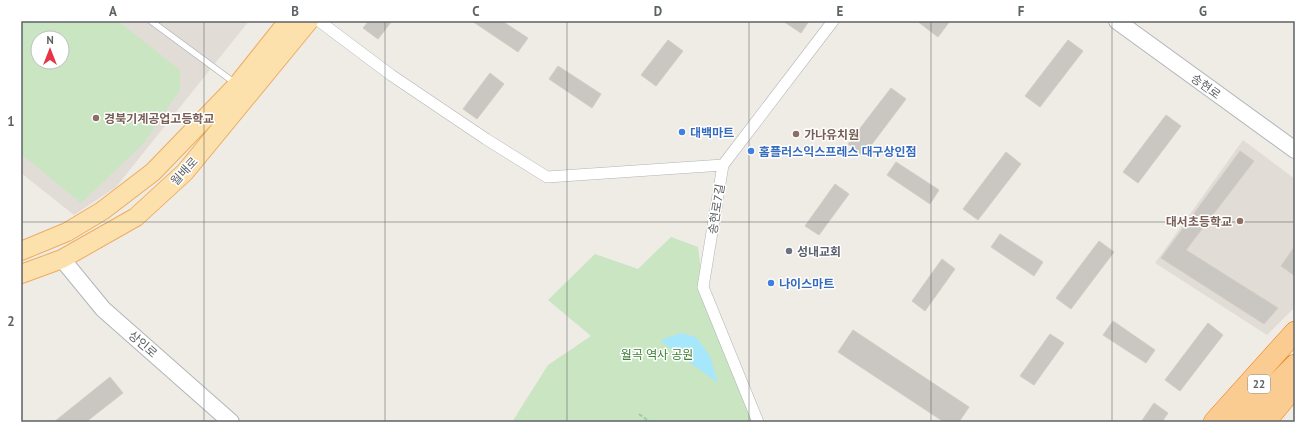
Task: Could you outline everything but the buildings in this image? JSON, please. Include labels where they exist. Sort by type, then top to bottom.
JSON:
[{"type":"highway","points":[[1214,422],[1295,332]]},
{"type":"highway","name":"22","points":[[1222,422],[1295,346]]},
{"type":"highway","name":"22","points":[[1239,422],[1295,365]]},
{"type":"highway","points":[[1265,422],[1295,386]]},
{"type":"main road","name":"월배로","points":[[21,251],[67,232],[102,211],[153,172],[237,85],[288,21]]},
{"type":"main road","name":"월배로","points":[[21,274],[62,259],[136,217],[185,172],[309,21]]},
{"type":"main road","name":"송현로","points":[[1117,21],[1295,150]]},
{"type":"main road","name":"상인로","points":[[62,259],[104,309],[231,422]]},
{"type":"street","points":[[319,21],[391,75],[486,139],[547,177],[723,165]]},
{"type":"street","name":"송현로7길","points":[[758,422],[703,287],[723,165],[833,21]]},
{"type":"lane","points":[[151,21],[237,85]]},
{"type":"path","points":[[639,414],[650,422]]},
{"type":"shaded area","name":"경북기계공업고등학교","points":[[21,21],[249,21],[116,187],[74,215],[21,173]]},
{"type":"shaded area","name":"대서초등학교","points":[[1243,140],[1295,179],[1295,307],[1267,335],[1155,263]]},
{"type":"green space","name":"경북기계공업고등학교","points":[[21,21],[118,21],[180,70],[180,90],[144,143],[81,203],[21,154]]},
{"type":"green space","name":"월곡 역사 공원","points":[[671,237],[698,247],[703,287],[758,422],[512,422],[548,365],[591,336],[548,300],[595,254],[638,269]]},
{"type":"water","points":[[681,333],[696,337],[710,356],[718,383],[661,340]]},
{"type":"place","name":"경북기계공업고등학교","points":[[96,118]]},
{"type":"place","name":"대백마트","points":[[682,132]]},
{"type":"place","name":"가나유치원","points":[[796,134]]},
{"type":"place","name":"홈플러스익스프레스 대구상인점","points":[[751,151]]},
{"type":"place","name":"대서초등학교","points":[[1240,221]]},
{"type":"place","name":"성내교회","points":[[789,251]]},
{"type":"place","name":"나이스마트","points":[[771,283]]}]
